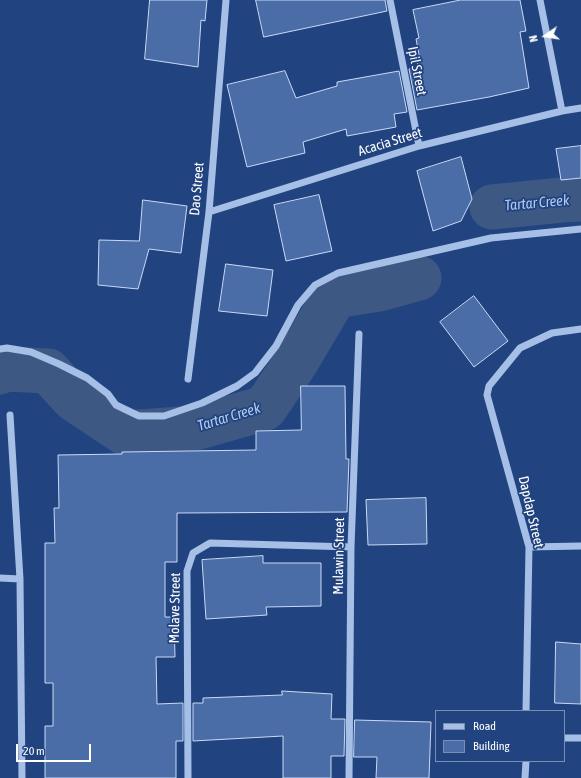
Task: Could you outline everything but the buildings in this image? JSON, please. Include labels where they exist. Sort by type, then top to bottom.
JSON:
[{"type":"street","name":"Dao Street","points":[[188,379],[209,212],[226,0]]},
{"type":"street","name":"Ipil Street","points":[[390,0],[419,146]]},
{"type":"street","points":[[540,0],[562,111]]},
{"type":"street","name":"Acacia Street","points":[[209,212],[419,146],[562,111],[581,108]]},
{"type":"street","points":[[0,349],[7,348],[31,352],[60,364],[87,378],[108,394],[116,404],[139,416],[164,416],[202,403],[237,386],[255,374],[276,346],[302,300],[315,285],[338,273],[492,238],[581,229]]},
{"type":"street","name":"Dapdap Street","points":[[526,710],[529,547],[487,395],[489,386],[520,348],[552,333],[581,329]]},
{"type":"street","name":"Mulawin Street","points":[[348,778],[352,547],[359,334]]},
{"type":"street","points":[[10,415],[20,578],[22,778]]},
{"type":"street","name":"Molave Street","points":[[188,778],[186,571],[193,553],[210,543],[352,547]]},
{"type":"street","points":[[529,547],[581,546]]},
{"type":"street","points":[[0,578],[20,578]]},
{"type":"street","points":[[565,738],[581,738]]},
{"type":"street","points":[[525,778],[526,762]]},
{"type":"waterway","name":"Tartar Creek","points":[[492,207],[581,199]]},
{"type":"waterway","name":"Tartar Creek","points":[[0,372],[6,369],[48,371],[74,399],[125,433],[195,428],[265,408],[296,362],[335,296],[379,289],[419,278]]}]
